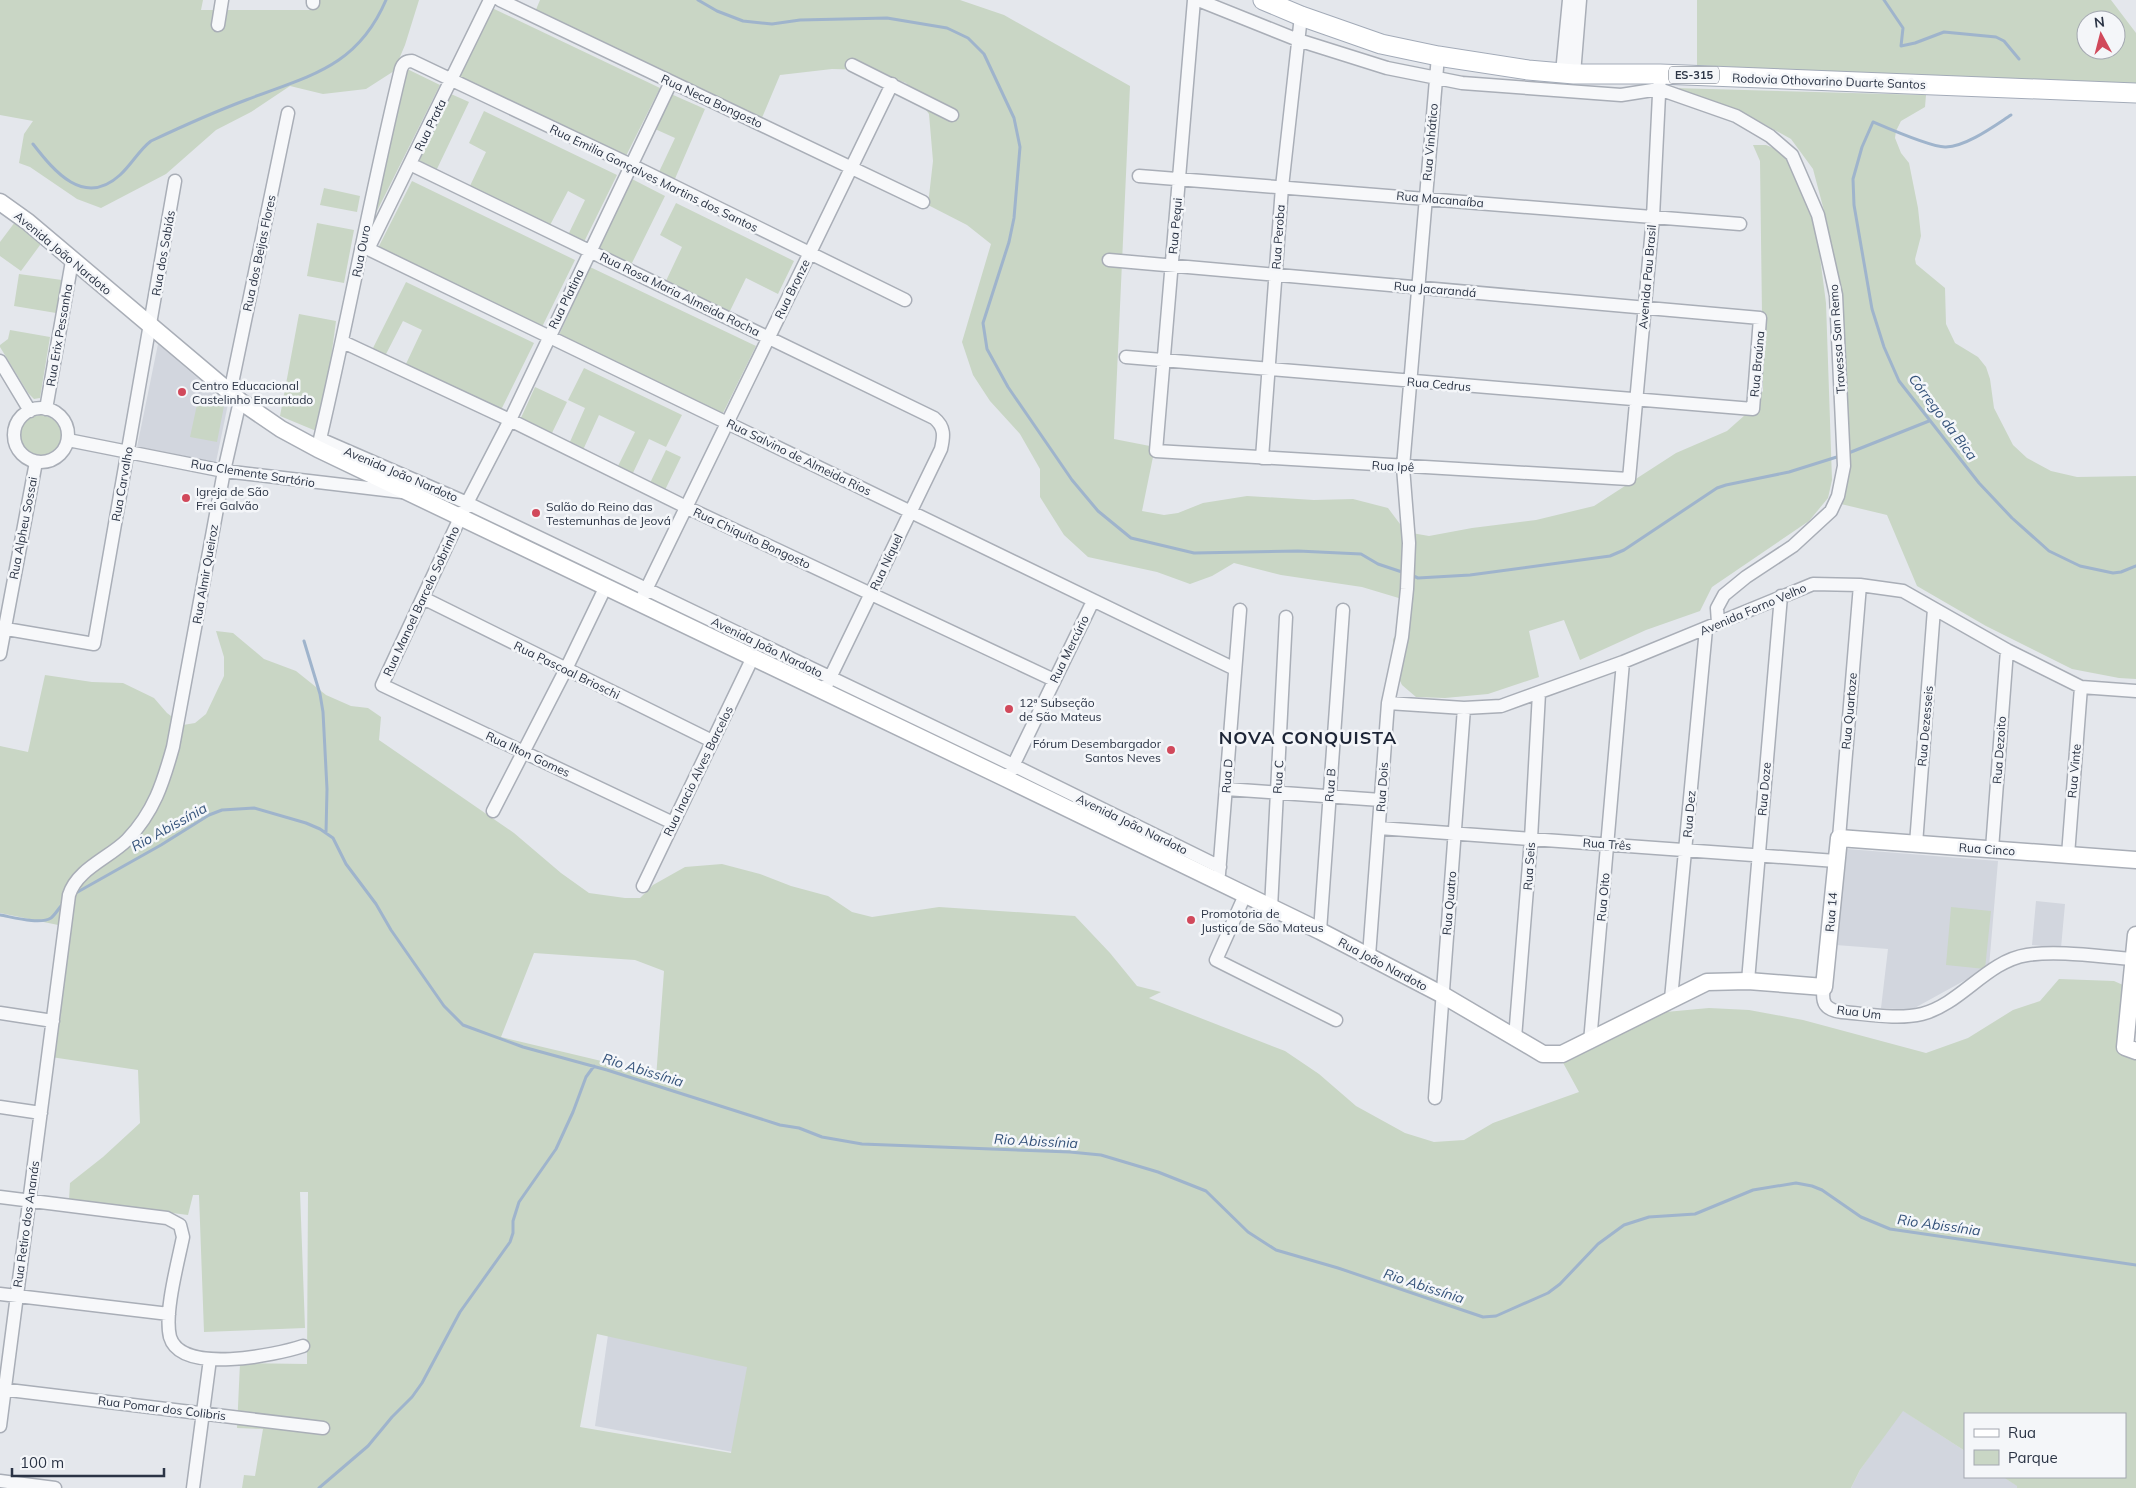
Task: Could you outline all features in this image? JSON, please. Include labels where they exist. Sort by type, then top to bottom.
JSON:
[{"type":"main road","name":"Rodovia Othovarino Duarte Santos","points":[[1263,0],[1301,16],[1381,44],[1438,56],[1528,70],[1659,82],[2136,93]]},
{"type":"street","points":[[218,25],[222,0]]},
{"type":"street","name":"Rua Prata","points":[[365,248],[410,164],[490,0]]},
{"type":"street","name":"Rua Neca Bongosto","points":[[500,0],[923,202]]},
{"type":"street","name":"Rua Pequi","points":[[1156,451],[1194,0]]},
{"type":"street","name":"Rodovia Othovarino Duarte Santos","points":[[1198,0],[1298,40],[1387,68],[1462,84],[1621,95],[1659,82]]},
{"type":"street","points":[[1568,74],[1569,0]]},
{"type":"street","points":[[1568,74],[1580,0]]},
{"type":"street","name":"Rua Peroba","points":[[1262,458],[1282,186],[1301,16]]},
{"type":"street","name":"Rua Vinhático","points":[[1403,467],[1438,56]]},
{"type":"street","name":"Rua Emilia Gonçalves Martins dos Santos","points":[[403,64],[412,61],[905,300]]},
{"type":"street","name":"Rua Ouro","points":[[319,444],[365,248],[381,151],[403,64]]},
{"type":"street","points":[[852,65],[952,115]]},
{"type":"street","name":"Rua Platina","points":[[464,510],[510,420],[589,251],[672,82]]},
{"type":"street","name":"Avenida Pau Brasil","points":[[1629,478],[1652,216],[1659,82]]},
{"type":"street","name":"Travessa San Remo","points":[[1659,82],[1736,116],[1770,136],[1792,155],[1818,215],[1836,295],[1844,466],[1838,496],[1831,512],[1793,546],[1746,577],[1724,595],[1717,608],[1718,623]]},
{"type":"street","name":"Rua Bronze","points":[[643,596],[729,423],[892,84]]},
{"type":"street","name":"Rua dos Beijas Flores","points":[[235,397],[288,112]]},
{"type":"street","name":"Rua Rosa Maria Almeida Rocha","points":[[410,164],[934,418],[940,423],[944,431]]},
{"type":"street","name":"Rua Macanaíba","points":[[1139,176],[1740,224]]},
{"type":"street","name":"Rua dos Sabiás","points":[[150,325],[175,181]]},
{"type":"street","name":"Avenida João Nardoto","points":[[0,202],[28,222],[235,397],[281,429],[319,444],[464,510],[1010,772],[1219,875]]},
{"type":"street","name":"Rua Salvino de Almeida Rios","points":[[365,248],[910,510],[1235,669]]},
{"type":"street","name":"Rua Erix Pessanha","points":[[46,409],[72,260]]},
{"type":"street","name":"Rua Jacarandá","points":[[1109,260],[1760,318]]},
{"type":"street","name":"Rua Braúna","points":[[1753,409],[1760,318]]},
{"type":"street","name":"Rua Carvalho","points":[[2,628],[94,644],[150,325]]},
{"type":"street","name":"Rua Chiquito Bongosto","points":[[343,342],[510,420],[686,507],[871,595],[1054,680]]},
{"type":"street","name":"Rua Cedrus","points":[[1126,357],[1753,409]]},
{"type":"street","points":[[0,361],[30,411]]},
{"type":"street","name":"Rua Almir Queiroz","points":[[69,895],[77,879],[126,841],[142,823],[155,803],[173,747],[224,471],[235,397]]},
{"type":"street","points":[[46,409],[63,420],[67,426],[68,440],[59,456],[48,462],[36,462],[21,453],[14,437],[20,419],[30,411],[46,409]]},
{"type":"street","name":"Rua Níquel","points":[[827,684],[941,449],[944,431]]},
{"type":"street","name":"Rua Clemente Sartório","points":[[68,440],[224,471],[410,493]]},
{"type":"street","name":"Avenida João Nardoto","points":[[319,444],[410,493],[464,510],[606,586],[643,596],[752,657],[827,684]]},
{"type":"street","name":"Rua Ipê","points":[[1156,451],[1403,467],[1629,478]]},
{"type":"street","name":"Rua Alpheu Sossai","points":[[0,654],[2,628],[36,462]]},
{"type":"street","name":"Rua Dois","points":[[1369,956],[1388,703],[1402,637],[1407,589],[1409,543],[1403,467]]},
{"type":"street","name":"Rua Manoel Barcelo Sobrinho","points":[[382,685],[464,510]]},
{"type":"street","name":"Avenida Forno Velho","points":[[1388,703],[1464,708],[1501,706],[1623,662],[1814,584],[1860,585],[1903,591],[2007,650],[2081,688],[2136,691]]},
{"type":"street","name":"Rua Quartoze","points":[[1838,838],[1860,585]]},
{"type":"street","points":[[493,811],[566,669],[606,586]]},
{"type":"street","name":"Rua Doze","points":[[1748,981],[1781,596]]},
{"type":"street","name":"Rua Pascoal Brioschi","points":[[423,598],[712,741]]},
{"type":"street","name":"Rua Mercúrio","points":[[1010,772],[1093,601]]},
{"type":"street","name":"Rua Dezesseis","points":[[1916,844],[1934,609]]},
{"type":"street","name":"Rua D","points":[[1219,875],[1240,610]]},
{"type":"street","name":"Rua B","points":[[1320,931],[1343,610]]},
{"type":"street","name":"Rua C","points":[[1271,908],[1286,617]]},
{"type":"street","name":"Rua Dez","points":[[1672,999],[1706,629]]},
{"type":"street","name":"Rua Dezoito","points":[[1992,849],[2007,650]]},
{"type":"street","name":"Rua Inacio Alves Barcelos","points":[[643,886],[752,657]]},
{"type":"street","name":"Rua Oito","points":[[1590,1042],[1623,662]]},
{"type":"street","name":"Rua Ilton Gomes","points":[[382,685],[673,823]]},
{"type":"street","name":"Rua Vinte","points":[[2068,855],[2081,688]]},
{"type":"street","name":"Rua Seis","points":[[1515,1038],[1531,839],[1539,693]]},
{"type":"street","name":"Rua Quatro","points":[[1435,1098],[1441,994],[1464,708]]},
{"type":"street","points":[[1226,789],[1381,800]]},
{"type":"street","name":"Rua Três","points":[[1378,828],[1836,861]]},
{"type":"street","name":"Rua Cinco","points":[[1838,838],[2136,860]]},
{"type":"street","name":"Rua 14","points":[[1824,987],[1838,838]]},
{"type":"street","name":"Rua João Nardoto","points":[[1219,875],[1245,895],[1320,931],[1441,994],[1543,1054],[1562,1054],[1590,1042]]},
{"type":"street","name":"Rua Retiro dos Ananás","points":[[0,1426],[2,1389],[68,914],[69,895]]},
{"type":"street","points":[[1245,895],[1216,960],[1336,1020]]},
{"type":"street","points":[[2131,1049],[2136,935]]},
{"type":"street","name":"Rua Um","points":[[1824,987],[1822,998],[1825,1006],[1836,1011],[1903,1016],[1921,1014],[1937,1008],[1999,965],[2026,955],[2052,954],[2134,959]]},
{"type":"street","points":[[1590,1042],[1707,982],[1748,981],[1824,987]]},
{"type":"street","points":[[0,1013],[53,1021]]},
{"type":"street","points":[[0,1107],[41,1113]]},
{"type":"street","points":[[0,1197],[167,1218],[180,1225],[182,1237],[169,1314],[171,1340],[184,1353],[210,1359],[239,1359],[275,1354],[303,1346]]},
{"type":"street","points":[[0,1294],[169,1314]]},
{"type":"street","points":[[193,1488],[210,1359]]},
{"type":"street","name":"Rua Pomar dos Colibris","points":[[2,1389],[323,1428]]},
{"type":"street","points":[[0,1481],[55,1488]]},
{"type":"shaded area","name":"Centro Educacional Castelinho Encantado","points":[[158,344],[228,404],[216,462],[137,447]]},
{"type":"shaded area","points":[[1847,849],[1998,861],[1989,967],[1911,1010],[1881,1008],[1888,949],[1836,945]]},
{"type":"shaded area","points":[[2036,901],[2065,904],[2061,948],[2032,945]]},
{"type":"shaded area","points":[[609,1328],[753,1356],[733,1452],[595,1426]]},
{"type":"shaded area","points":[[1902,1410],[1964,1450],[1964,1478],[2005,1478],[2018,1486],[2017,1488],[1851,1488],[1860,1470]]},
{"type":"green space","points":[[0,0],[203,0],[201,10],[315,10],[316,0],[419,0],[405,45],[394,71],[366,89],[323,94],[290,86],[251,112],[216,130],[166,174],[101,208],[77,199],[30,167],[19,163],[24,134],[33,121],[0,115]]},
{"type":"green space","points":[[540,0],[960,0],[1004,15],[1130,86],[1114,439],[1155,447],[1142,511],[1164,515],[1178,513],[1203,503],[1247,496],[1314,500],[1353,499],[1388,508],[1406,532],[1429,536],[1472,528],[1536,520],[1594,506],[1676,453],[1727,431],[1745,415],[1763,391],[1760,161],[1753,145],[1766,145],[1783,152],[1801,177],[1815,219],[1826,303],[1832,480],[1828,498],[1809,521],[1712,587],[1700,611],[1646,630],[1580,660],[1564,620],[1529,631],[1539,677],[1488,694],[1445,698],[1416,697],[1402,685],[1395,671],[1393,639],[1400,630],[1402,599],[1362,587],[1281,575],[1234,563],[1212,576],[1190,584],[1157,572],[1088,557],[1064,535],[1040,497],[1040,469],[1020,434],[990,401],[973,375],[962,342],[991,244],[967,225],[928,205],[933,161],[929,114],[906,83],[871,70],[832,69],[780,75],[761,120],[535,12]]},
{"type":"green space","points":[[1697,0],[2111,0],[2119,10],[2076,10],[2076,60],[2126,60],[2126,20],[2136,33],[2136,86],[1697,65]]},
{"type":"green space","points":[[492,8],[660,88],[625,158],[458,78]]},
{"type":"green space","points":[[403,67],[440,85],[372,221]]},
{"type":"green space","points":[[1674,88],[1926,95],[1925,107],[1901,121],[1895,138],[1901,153],[1909,163],[1918,208],[1921,236],[1915,259],[1916,264],[1945,288],[1946,324],[1955,343],[1978,357],[1986,367],[1990,379],[1994,408],[2013,445],[2027,458],[2051,471],[2077,477],[2136,476],[2136,679],[2119,678],[2072,669],[1986,626],[1917,586],[1887,515],[1841,504],[1845,488],[1833,261],[1827,222],[1813,169],[1791,139],[1746,114]]},
{"type":"green space","points":[[451,94],[469,102],[436,171],[418,163]]},
{"type":"green space","points":[[671,94],[705,109],[674,181],[658,174],[675,138],[655,129]]},
{"type":"green space","points":[[484,111],[617,175],[584,242],[568,235],[585,200],[568,191],[549,227],[469,188],[486,152],[469,143]]},
{"type":"green space","points":[[632,179],[665,196],[631,265],[599,249]]},
{"type":"green space","points":[[412,181],[575,260],[542,327],[378,248]]},
{"type":"green space","points":[[324,188],[360,196],[357,212],[320,205]]},
{"type":"green space","points":[[676,203],[794,261],[778,294],[746,278],[729,313],[665,283],[682,247],[660,235]]},
{"type":"green space","points":[[15,222],[43,241],[21,271],[0,256],[0,242]]},
{"type":"green space","points":[[317,223],[354,230],[344,283],[307,276]]},
{"type":"green space","points":[[590,267],[756,346],[723,413],[559,335]]},
{"type":"green space","points":[[19,274],[62,280],[56,313],[14,306]]},
{"type":"green space","points":[[406,282],[534,343],[500,412],[405,366],[422,330],[403,321],[385,356],[372,350]]},
{"type":"green space","points":[[299,314],[336,321],[321,433],[280,416]]},
{"type":"green space","points":[[10,330],[50,337],[40,398],[34,399],[28,393],[0,347],[8,339]]},
{"type":"green space","points":[[584,368],[682,415],[666,447],[649,439],[632,475],[617,468],[635,432],[599,415],[583,450],[569,444],[585,408],[568,400]]},
{"type":"green space","points":[[535,387],[567,402],[551,435],[520,420]]},
{"type":"green space","points":[[198,400],[224,406],[217,442],[190,437]]},
{"type":"green space","points":[[44,415],[56,421],[61,428],[61,446],[56,453],[49,458],[36,459],[28,456],[21,449],[18,433],[21,425],[28,418]]},
{"type":"green space","points":[[666,450],[681,457],[665,490],[650,483]]},
{"type":"green space","points":[[216,631],[233,633],[264,659],[296,671],[326,695],[351,706],[368,708],[381,717],[379,740],[514,833],[561,873],[589,893],[640,898],[653,885],[685,867],[722,864],[828,896],[852,912],[872,917],[939,907],[1075,916],[1110,953],[1137,986],[1161,992],[1149,998],[1285,1051],[1319,1074],[1356,1106],[1405,1133],[1434,1142],[1464,1140],[1493,1123],[1579,1092],[1561,1059],[1655,1013],[1709,1008],[1749,1010],[1803,1020],[1926,1053],[1968,1038],[2013,1010],[2040,1001],[2059,979],[2114,981],[2123,985],[2122,1033],[2136,1058],[2136,1488],[2017,1488],[2017,1486],[2005,1478],[2126,1478],[2126,1413],[1964,1413],[1964,1450],[1903,1411],[1860,1470],[1851,1488],[242,1488],[244,1475],[255,1476],[263,1429],[237,1428],[240,1363],[307,1364],[308,1192],[300,1192],[305,1328],[204,1332],[199,1195],[193,1195],[188,1215],[69,1200],[70,1183],[103,1157],[140,1123],[138,1070],[51,1057],[63,926],[0,913],[0,746],[28,752],[45,675],[92,682],[123,683],[154,698],[167,713],[183,725],[195,723],[206,714],[224,676],[224,657]],"holes":[[[534,953],[635,960],[664,971],[656,1078],[614,1064],[501,1037]],[[597,1334],[747,1367],[731,1453],[580,1427]]]},
{"type":"green space","points":[[1951,907],[1991,911],[1985,969],[1946,965]]},
{"type":"waterway","points":[[33,144],[50,165],[71,182],[82,187],[94,188],[107,184],[120,175],[151,141],[210,114],[310,76],[345,55],[361,41],[374,23],[386,0]]},
{"type":"waterway","points":[[698,0],[717,11],[743,21],[772,24],[800,20],[887,18],[947,28],[968,38],[984,54],[1014,118],[1020,147],[1014,218],[1009,242],[983,323],[987,349],[1008,387],[1072,480],[1098,511],[1131,538],[1194,553],[1298,551],[1361,554],[1378,564],[1405,573]]},
{"type":"waterway","points":[[1884,0],[1903,28],[1901,46],[1944,32],[1996,37],[2004,41],[2019,59]]},
{"type":"waterway","name":"Córrego da Bica","points":[[2011,115],[1963,143],[1946,147],[1921,141],[1873,122],[1862,147],[1853,179],[1854,205],[1872,309],[1884,347],[1899,381],[1979,483],[2012,518],[2049,551],[2080,566],[2113,573],[2136,566]]},
{"type":"waterway","points":[[1846,454],[1929,421]]},
{"type":"waterway","points":[[1411,575],[1418,578],[1470,575],[1610,556],[1624,550],[1717,488],[1789,472],[1840,456]]},
{"type":"waterway","points":[[304,641],[320,694],[323,712],[327,789],[326,833]]},
{"type":"waterway","name":"Rio Abissínia","points":[[74,894],[161,845],[209,815],[222,810],[254,808],[306,823],[320,829],[333,838],[346,864],[376,904],[391,930],[444,1006],[463,1025],[523,1047],[607,1070],[780,1125],[799,1128],[822,1137],[862,1144],[1070,1152],[1101,1155],[1158,1172],[1206,1191],[1248,1232],[1276,1250],[1338,1268],[1483,1317],[1496,1316],[1548,1293],[1560,1284],[1598,1244],[1624,1225],[1649,1217],[1695,1214],[1753,1190],[1796,1183],[1822,1190],[1861,1217],[1890,1229],[2136,1265]]},
{"type":"waterway","name":"Rio Abissínia","points":[[0,915],[26,920],[46,920],[51,918],[64,903]]},
{"type":"waterway","points":[[319,1488],[368,1446],[392,1417],[412,1397],[422,1383],[460,1312],[510,1242],[513,1233],[513,1221],[519,1202],[556,1149],[586,1077],[594,1066]]},
{"type":"place","name":"Centro Educacional Castelinho Encantado","points":[[182,392]]},
{"type":"place","name":"Igreja de São Frei Galvão","points":[[186,498]]},
{"type":"place","name":"Salão do Reino das Testemunhas de Jeová","points":[[536,513]]},
{"type":"place","name":"12ª Subseção de São Mateus","points":[[1009,709]]},
{"type":"place","name":"Fórum Desembargador Santos Neves","points":[[1171,750]]},
{"type":"place","name":"Promotoria de Justiça de São Mateus","points":[[1191,920]]},
{"type":"district","name":"NOVA CONQUISTA","points":[[1308,737]]}]
